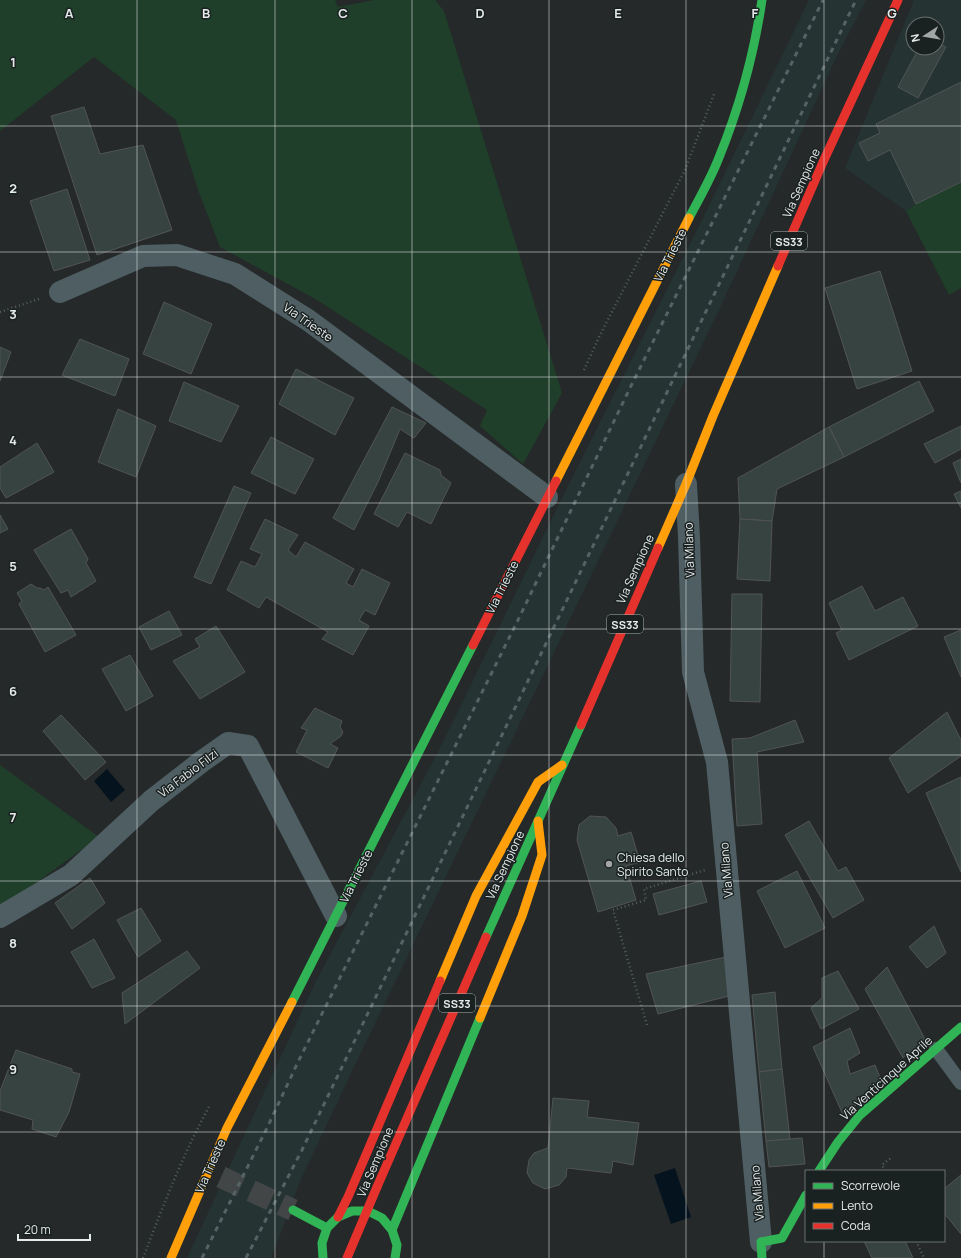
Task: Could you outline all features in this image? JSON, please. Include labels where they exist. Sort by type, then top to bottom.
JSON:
[{"type":"main road","name":"Via Trieste","points":[[171,1258],[211,1172],[227,1128],[336,916],[718,161],[738,104],[759,22],[762,0]]},
{"type":"main road","name":"Via Sempione","points":[[348,1258],[377,1187],[499,906],[564,764],[686,484],[719,402],[823,162],[898,0]]},
{"type":"main road","points":[[323,1258],[322,1243],[327,1228],[338,1217],[348,1197],[476,896],[538,782],[564,764]]},
{"type":"main road","points":[[392,1230],[522,916],[542,855],[538,820]]},
{"type":"main road","name":"Via Venticinque Aprile","points":[[820,1170],[833,1146],[851,1124],[961,1027]]},
{"type":"main road","points":[[762,1250],[782,1238],[805,1197]]},
{"type":"main road","points":[[293,1210],[327,1228]]},
{"type":"main road","points":[[338,1217],[352,1211],[368,1211],[382,1218],[392,1230],[397,1245],[395,1258]]},
{"type":"street","name":"Via Trieste","points":[[60,292],[143,256],[177,255],[235,274],[308,320],[547,497]]},
{"type":"street","name":"Via Milano","points":[[686,484],[693,672],[717,762],[762,1250]]},
{"type":"street","name":"Via Fabio Filzi","points":[[0,917],[71,875],[151,801],[201,762],[228,744],[248,746],[336,916]]},
{"type":"lane","points":[[936,1049],[961,1083]]},
{"type":"path","points":[[0,312],[60,292]]},
{"type":"path","points":[[647,1026],[613,910],[646,900],[644,889],[706,869]]},
{"type":"path","points":[[884,1170],[882,1165],[892,1157]]},
{"type":"path","points":[[916,1242],[924,1258]]},
{"type":"shaded area","points":[[809,0],[866,0],[836,58],[719,310],[301,1179],[271,1258],[187,1258],[315,983],[439,750],[567,488],[704,216]]},
{"type":"shaded area","points":[[914,0],[961,0],[961,182],[916,204],[906,211],[845,168],[905,22],[905,56],[945,56],[945,16],[907,16]]},
{"type":"green space","points":[[0,0],[335,0],[338,7],[374,0],[435,0],[444,11],[562,393],[523,464],[480,426],[487,410],[317,300],[220,247],[198,190],[176,120],[94,57],[0,131]]},
{"type":"green space","points":[[961,182],[961,288],[949,295],[906,211],[916,204]]},
{"type":"green space","points":[[0,765],[99,837],[22,893],[0,906]]},
{"type":"water","points":[[107,769],[125,790],[111,802],[94,781]]},
{"type":"water","points":[[675,1168],[691,1217],[671,1224],[654,1175]]},
{"type":"building","points":[[915,56],[941,56],[918,98],[898,87]]},
{"type":"building","points":[[961,82],[961,182],[916,204],[890,150],[868,161],[859,143],[880,133],[876,124]]},
{"type":"building","points":[[84,107],[100,154],[143,145],[172,230],[97,255],[51,116]]},
{"type":"building","points":[[67,189],[90,260],[54,271],[30,201]]},
{"type":"building","points":[[880,271],[912,371],[857,389],[825,288]]},
{"type":"building","points":[[164,302],[212,324],[191,374],[143,354]]},
{"type":"building","points":[[80,339],[129,359],[115,396],[62,375]]},
{"type":"building","points":[[0,347],[11,352],[0,381]]},
{"type":"building","points":[[296,369],[354,398],[335,435],[279,404]]},
{"type":"building","points":[[919,381],[934,411],[844,457],[829,427]]},
{"type":"building","points":[[184,382],[239,406],[221,442],[169,421]]},
{"type":"building","points":[[392,407],[426,423],[414,438],[400,429],[378,482],[354,530],[333,518]]},
{"type":"building","points":[[118,409],[156,426],[136,477],[98,462]]},
{"type":"building","points":[[961,426],[961,449],[935,463],[924,444]]},
{"type":"building","points":[[829,427],[844,457],[777,489],[772,521],[740,519],[738,478]]},
{"type":"building","points":[[271,437],[314,459],[295,494],[251,473]]},
{"type":"building","points":[[37,443],[54,472],[6,498],[0,488],[0,467]]},
{"type":"building","points":[[405,453],[440,470],[441,475],[451,483],[431,524],[407,512],[398,527],[374,514]]},
{"type":"building","points":[[961,459],[961,483],[953,463]]},
{"type":"building","points":[[234,486],[251,493],[211,584],[194,577]]},
{"type":"building","points":[[961,491],[961,508],[954,494]]},
{"type":"building","points":[[0,515],[8,529],[0,533]]},
{"type":"building","points":[[265,519],[298,535],[288,550],[296,557],[305,542],[354,569],[346,583],[353,587],[362,569],[390,583],[375,615],[365,610],[359,620],[369,626],[353,655],[322,639],[328,632],[266,597],[259,608],[227,590],[241,561],[255,567],[262,554],[250,549]]},
{"type":"building","points":[[740,519],[772,521],[770,581],[737,579]]},
{"type":"building","points":[[71,529],[88,559],[86,563],[96,581],[71,597],[68,590],[61,593],[34,550]]},
{"type":"building","points":[[31,584],[44,590],[48,587],[76,635],[45,652],[19,604],[22,601],[17,593]]},
{"type":"building","points":[[862,586],[875,611],[903,597],[918,626],[849,660],[836,633],[842,630],[829,603]]},
{"type":"building","points":[[732,594],[762,594],[760,702],[730,701]]},
{"type":"building","points":[[169,611],[182,635],[151,650],[139,627]]},
{"type":"building","points":[[216,626],[245,672],[200,699],[173,661],[200,647],[195,639]]},
{"type":"building","points":[[961,630],[961,677],[944,637]]},
{"type":"building","points":[[130,655],[153,696],[126,711],[102,669]]},
{"type":"building","points":[[315,708],[342,721],[340,727],[343,732],[341,736],[330,744],[338,748],[328,768],[296,752],[307,730],[301,728]]},
{"type":"building","points":[[947,712],[961,740],[961,756],[908,793],[889,758]]},
{"type":"building","points":[[61,715],[106,762],[85,780],[43,731]]},
{"type":"building","points":[[795,720],[804,742],[757,752],[762,824],[737,826],[732,739],[750,738]]},
{"type":"building","points":[[961,777],[961,872],[926,793]]},
{"type":"building","name":"Chiesa dello Spirito Santo","points":[[590,816],[606,817],[616,828],[618,836],[631,832],[640,862],[626,866],[636,900],[598,912],[577,840],[579,825]]},
{"type":"building","points":[[809,821],[838,871],[846,867],[864,900],[833,918],[785,835]]},
{"type":"building","points":[[797,871],[825,928],[785,948],[757,891]]},
{"type":"building","points":[[90,878],[105,903],[72,929],[55,903]]},
{"type":"building","points":[[701,881],[707,902],[659,915],[653,894]]},
{"type":"building","points":[[141,908],[161,941],[138,957],[117,920]]},
{"type":"building","points":[[934,926],[946,953],[927,968],[909,947]]},
{"type":"building","points":[[94,939],[115,978],[92,988],[71,952]]},
{"type":"building","points":[[187,951],[200,968],[125,1024],[122,993]]},
{"type":"building","points":[[726,957],[729,996],[658,1014],[646,974]]},
{"type":"building","points":[[887,967],[925,1039],[903,1058],[865,989]]},
{"type":"building","points":[[838,971],[859,1009],[821,1029],[811,1008],[822,998],[822,978]]},
{"type":"building","points":[[775,992],[782,1069],[759,1072],[752,995]]},
{"type":"building","points":[[850,1028],[860,1053],[847,1061],[850,1074],[875,1065],[881,1080],[844,1117],[813,1047]]},
{"type":"building","points":[[16,1050],[72,1069],[72,1072],[80,1074],[69,1112],[56,1137],[32,1129],[33,1120],[0,1110],[0,1091]]},
{"type":"building","points":[[782,1069],[790,1139],[766,1141],[759,1072]]},
{"type":"building","points":[[553,1098],[589,1101],[587,1117],[639,1123],[633,1165],[613,1161],[611,1173],[567,1168],[566,1177],[559,1185],[545,1189],[533,1183],[527,1173],[529,1160],[534,1153],[548,1148]]},
{"type":"building","points":[[802,1138],[805,1164],[769,1167],[766,1141]]},
{"type":"building","points":[[961,1175],[961,1234],[945,1214],[945,1188]]},
{"type":"building","points":[[864,1242],[905,1242],[913,1258],[872,1258]]},
{"type":"tunnel","points":[[221,1177],[293,1210]]},
{"type":"railway","points":[[202,1258],[518,620],[631,386],[823,0]]},
{"type":"railway","points":[[246,1258],[302,1150],[856,0]]},
{"type":"traffic: fast","points":[[689,218],[715,167],[733,121],[755,41],[762,0]]},
{"type":"traffic: fast","points":[[292,1002],[473,645]]},
{"type":"traffic: fast","points":[[486,937],[581,725]]},
{"type":"traffic: fast","points":[[392,1230],[480,1018]]},
{"type":"traffic: fast","points":[[820,1170],[838,1142],[860,1115],[961,1027]]},
{"type":"traffic: fast","points":[[762,1258],[761,1242],[782,1238],[805,1197]]},
{"type":"traffic: fast","points":[[293,1210],[327,1228]]},
{"type":"traffic: fast","points":[[323,1258],[322,1243],[327,1228],[338,1217],[352,1211],[368,1211],[382,1218],[392,1230],[397,1245],[395,1258]]},
{"type":"traffic: slow","points":[[556,481],[689,218]]},
{"type":"traffic: slow","points":[[658,548],[778,266]]},
{"type":"traffic: slow","points":[[440,981],[476,896],[538,782],[562,765]]},
{"type":"traffic: slow","points":[[480,1018],[522,916],[542,855],[538,821]]},
{"type":"traffic: slow","points":[[171,1258],[227,1128],[292,1002]]},
{"type":"traffic: jam","points":[[778,266],[823,162],[898,0]]},
{"type":"traffic: jam","points":[[473,645],[556,481]]},
{"type":"traffic: jam","points":[[581,725],[658,548]]},
{"type":"traffic: jam","points":[[377,1187],[486,937]]},
{"type":"traffic: jam","points":[[338,1217],[348,1197],[440,981]]},
{"type":"traffic: jam","points":[[347,1258],[377,1187]]},
{"type":"place","name":"Chiesa dello Spirito Santo","points":[[609,864]]}]
